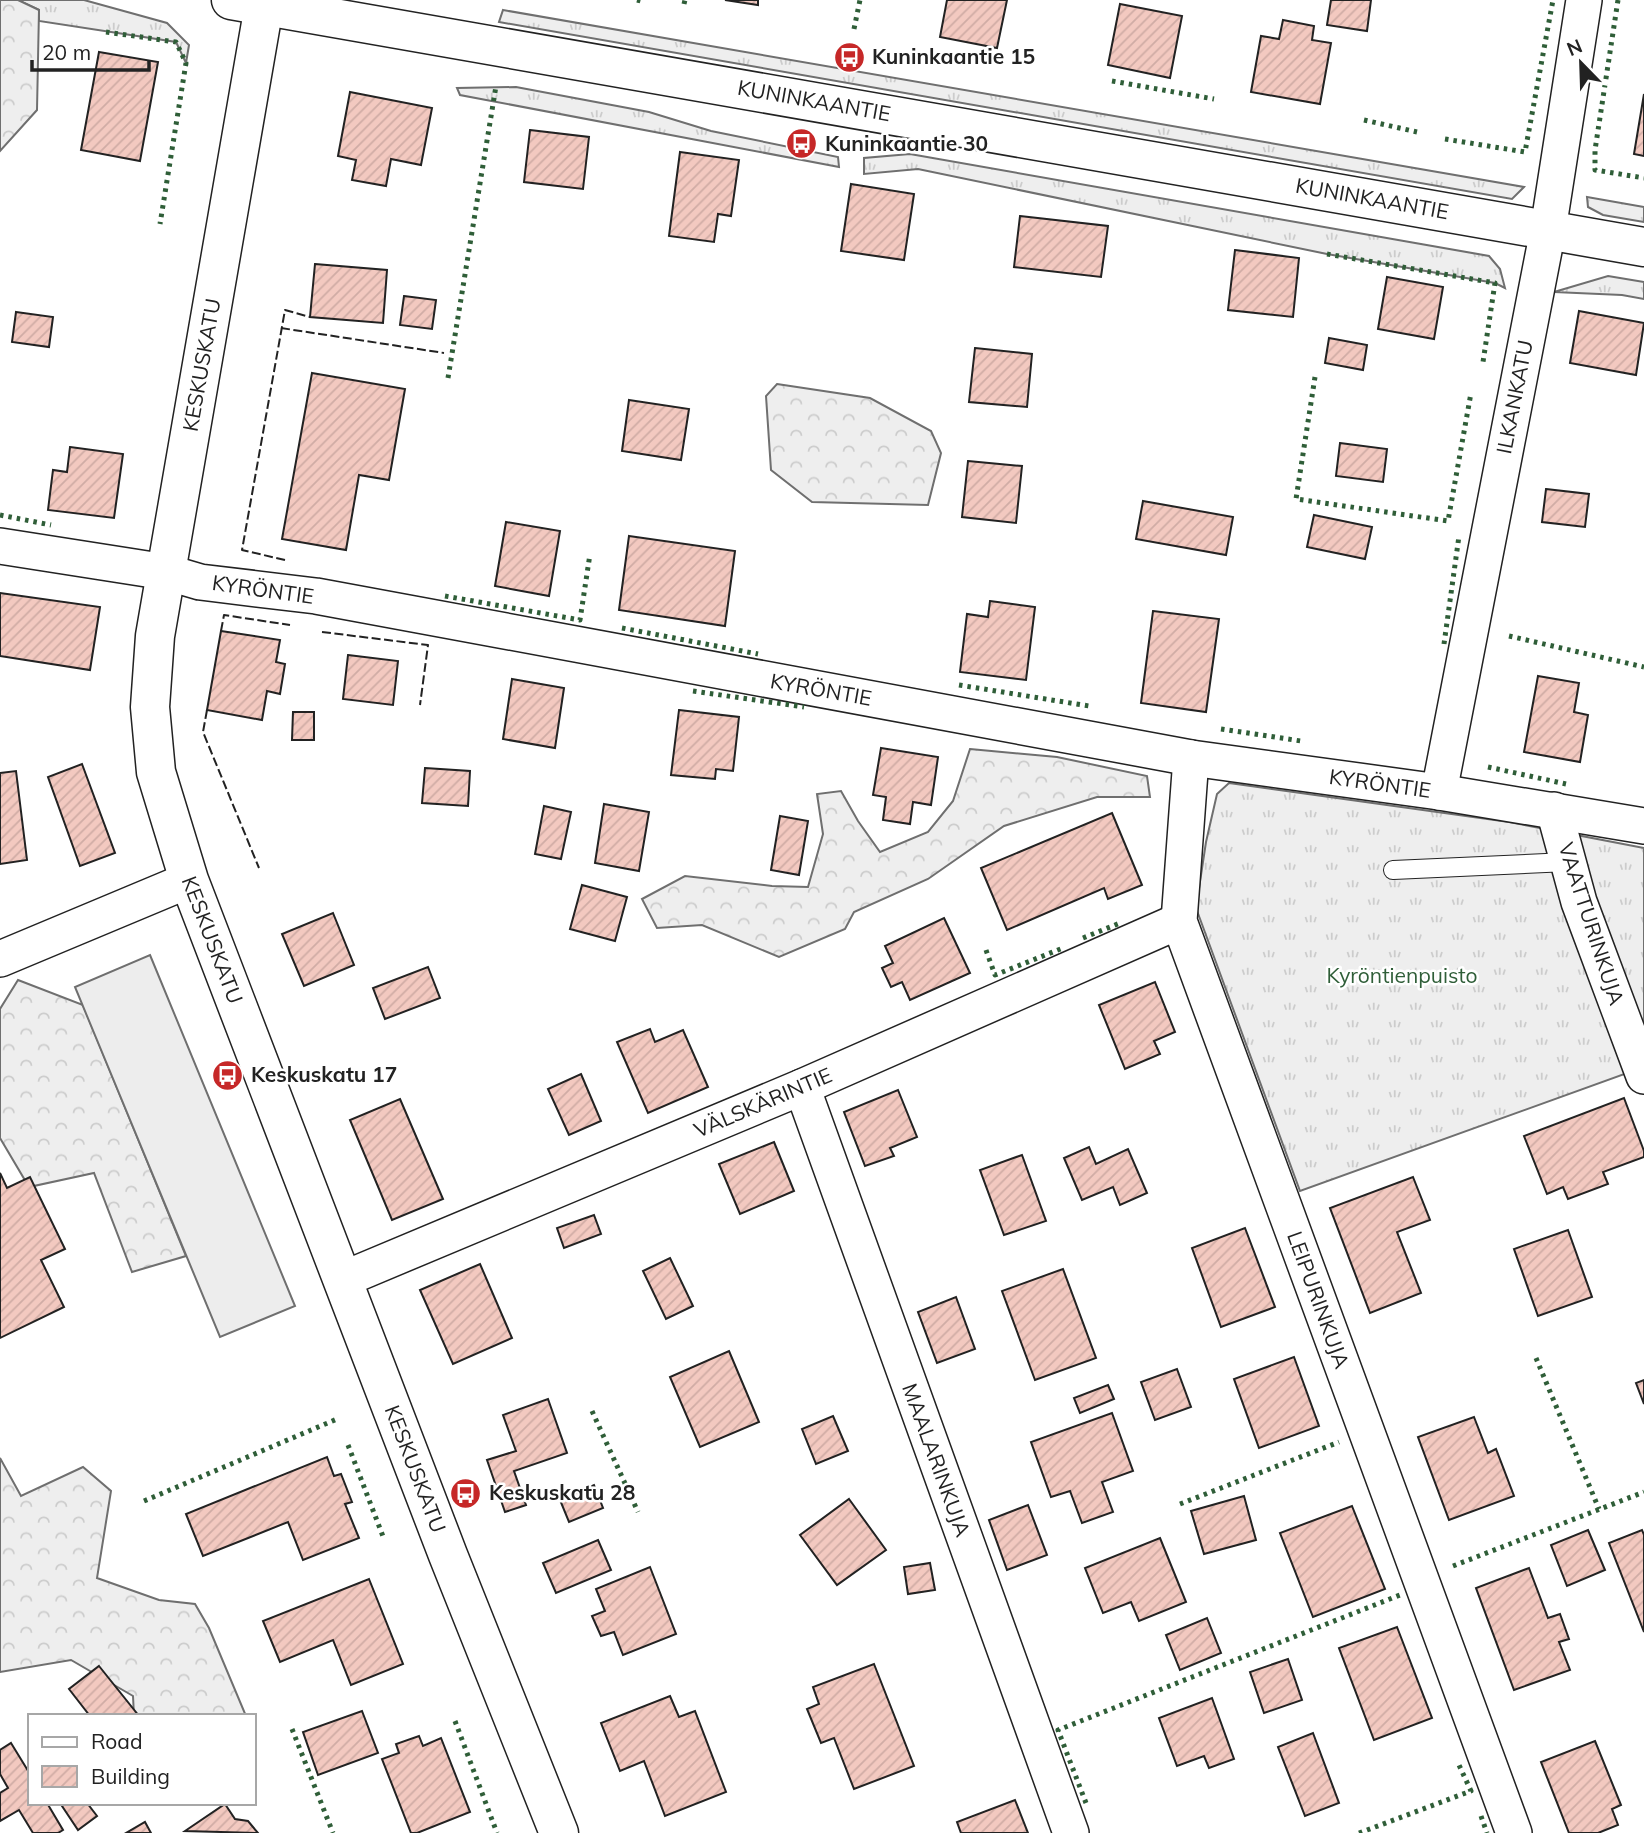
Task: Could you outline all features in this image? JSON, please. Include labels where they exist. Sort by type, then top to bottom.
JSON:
[{"type":"street","name":"ILKANKATU","points":[[1439,792],[1548,230],[1584,0]]},
{"type":"street","name":"KUNINKAANTIE","points":[[253,2],[1644,247]]},
{"type":"street","name":"KESKUSKATU","points":[[253,2],[155,636],[150,707],[156,772],[189,880],[427,1500],[559,1833]]},
{"type":"street","name":"KYRÖNTIE","points":[[0,545],[166,572],[201,582],[316,596],[1191,758],[1439,792],[1644,826]]},
{"type":"street","name":"LEIPURINKUJA","points":[[1191,758],[1179,921],[1514,1833]]},
{"type":"street","name":"VAATTURINKUJA","points":[[1554,810],[1579,902],[1644,1076]]},
{"type":"street","points":[[0,960],[189,880]]},
{"type":"street","name":"VÄLSKÄRINTIE","points":[[344,1279],[802,1087],[1179,921]]},
{"type":"street","name":"MAALARINKUJA","points":[[802,1087],[1071,1833]]},
{"type":"lane","points":[[1393,870],[1568,862]]},
{"type":"green space","points":[[0,0],[18,0],[39,10],[37,110],[0,151]]},
{"type":"green space","points":[[18,0],[84,0],[167,23],[189,45],[186,63],[176,42],[39,21],[39,10]]},
{"type":"green space","points":[[503,10],[1524,187],[1512,199],[499,22]]},
{"type":"green space","points":[[516,87],[649,112],[711,131],[838,157],[839,167],[460,95],[457,88]]},
{"type":"green space","points":[[910,154],[1489,256],[1500,269],[1505,288],[1495,283],[1327,254],[918,169],[864,174],[864,158]]},
{"type":"green space","points":[[1587,197],[1644,207],[1644,222],[1603,215],[1588,207]]},
{"type":"green space","points":[[1608,276],[1644,282],[1644,299],[1622,295],[1554,292]]},
{"type":"green space","points":[[777,384],[870,398],[931,431],[941,453],[928,505],[812,502],[771,470],[766,396]]},
{"type":"green space","points":[[970,749],[1057,757],[1147,776],[1150,797],[1097,797],[1004,826],[928,879],[854,912],[845,929],[779,957],[702,925],[657,928],[642,899],[685,876],[772,886],[808,887],[823,834],[817,794],[841,791],[880,852],[928,832],[953,801]]},
{"type":"green space","name":"Kyröntienpuisto","points":[[1229,783],[1509,822],[1644,848],[1644,1067],[1300,1191],[1196,908],[1206,842],[1217,794]]},
{"type":"green space","points":[[18,980],[83,1005],[186,1256],[132,1272],[94,1173],[29,1187],[0,1138],[0,1009]]},
{"type":"green space","points":[[0,1458],[21,1496],[83,1467],[111,1491],[97,1578],[159,1600],[195,1604],[209,1628],[245,1714],[134,1714],[133,1696],[71,1660],[0,1672]]},
{"type":"shaded area","points":[[150,955],[295,1306],[220,1337],[75,987]]},
{"type":"building","points":[[725,0],[758,0],[758,5]]},
{"type":"building","points":[[947,0],[1007,0],[997,48],[940,37]]},
{"type":"building","points":[[1331,0],[1371,0],[1367,31],[1327,25]]},
{"type":"building","points":[[1120,4],[1182,16],[1170,78],[1108,65]]},
{"type":"building","points":[[1283,20],[1314,26],[1312,40],[1331,43],[1320,104],[1251,92],[1261,36],[1279,39]]},
{"type":"building","points":[[99,52],[158,62],[140,161],[81,150]]},
{"type":"building","points":[[350,92],[432,108],[421,165],[391,159],[386,186],[352,180],[356,160],[338,156]]},
{"type":"building","points":[[1644,94],[1644,156],[1634,154]]},
{"type":"building","points":[[530,130],[589,137],[583,189],[524,182]]},
{"type":"building","points":[[680,152],[739,160],[731,216],[718,214],[714,242],[669,236]]},
{"type":"building","points":[[851,184],[914,194],[904,260],[841,251]]},
{"type":"building","points":[[1020,216],[1108,226],[1101,277],[1014,267]]},
{"type":"building","points":[[1235,250],[1299,258],[1293,317],[1228,310]]},
{"type":"building","points":[[315,264],[387,270],[383,323],[310,317]]},
{"type":"building","points":[[1387,277],[1443,287],[1434,339],[1378,329]]},
{"type":"building","points":[[404,296],[436,300],[432,329],[400,325]]},
{"type":"building","points":[[1579,311],[1644,323],[1636,375],[1570,363]]},
{"type":"building","points":[[16,312],[53,317],[49,347],[12,342]]},
{"type":"building","points":[[1329,338],[1367,345],[1363,370],[1325,363]]},
{"type":"building","points":[[975,348],[1032,354],[1027,407],[969,402]]},
{"type":"building","points":[[312,373],[405,389],[389,480],[359,475],[346,550],[282,539]]},
{"type":"building","points":[[629,400],[689,409],[681,460],[622,451]]},
{"type":"building","points":[[1340,443],[1387,449],[1383,482],[1336,476]]},
{"type":"building","points":[[70,447],[123,454],[114,518],[48,510],[53,470],[67,472]]},
{"type":"building","points":[[968,461],[1022,466],[1016,523],[962,517]]},
{"type":"building","points":[[1546,489],[1589,494],[1585,527],[1542,522]]},
{"type":"building","points":[[1143,501],[1233,517],[1226,555],[1136,539]]},
{"type":"building","points":[[1314,515],[1372,527],[1365,559],[1307,547]]},
{"type":"building","points":[[506,522],[560,531],[549,596],[495,586]]},
{"type":"building","points":[[629,536],[735,551],[725,626],[619,610]]},
{"type":"building","points":[[0,593],[100,607],[90,670],[0,656]]},
{"type":"building","points":[[990,601],[1035,607],[1026,680],[960,672],[967,614],[988,617]]},
{"type":"building","points":[[1153,611],[1219,619],[1206,712],[1141,703]]},
{"type":"building","points":[[221,631],[280,640],[276,662],[285,664],[280,694],[267,691],[262,720],[207,710]]},
{"type":"building","points":[[348,655],[398,661],[393,705],[343,699]]},
{"type":"building","points":[[1538,676],[1579,683],[1574,712],[1588,715],[1580,762],[1524,752]]},
{"type":"building","points":[[512,679],[564,688],[555,748],[503,739]]},
{"type":"building","points":[[679,710],[739,717],[733,771],[716,769],[715,779],[671,775]]},
{"type":"building","points":[[293,712],[314,712],[314,740],[292,740]]},
{"type":"building","points":[[881,748],[938,757],[931,805],[913,802],[910,824],[883,820],[886,797],[873,795]]},
{"type":"building","points":[[82,764],[115,853],[80,866],[48,777]]},
{"type":"building","points":[[425,768],[470,771],[468,806],[422,803]]},
{"type":"building","points":[[16,771],[27,860],[0,864],[0,773]]},
{"type":"building","points":[[604,804],[649,812],[639,871],[595,863]]},
{"type":"building","points":[[544,806],[571,812],[561,859],[535,854]]},
{"type":"building","points":[[1112,813],[1142,885],[1108,899],[1104,888],[1007,930],[981,868]]},
{"type":"building","points":[[780,816],[808,821],[799,875],[771,870]]},
{"type":"building","points":[[582,885],[627,897],[615,941],[570,929]]},
{"type":"building","points":[[333,913],[354,965],[304,986],[282,934]]},
{"type":"building","points":[[944,918],[970,973],[910,1000],[902,982],[891,987],[882,968],[893,963],[885,946]]},
{"type":"building","points":[[428,967],[440,998],[385,1019],[373,988]]},
{"type":"building","points":[[1155,982],[1175,1032],[1154,1041],[1160,1054],[1125,1069],[1099,1005]]},
{"type":"building","points":[[650,1029],[655,1042],[683,1030],[708,1087],[648,1113],[617,1042]]},
{"type":"building","points":[[581,1074],[601,1121],[569,1135],[548,1089]]},
{"type":"building","points":[[898,1090],[917,1137],[890,1148],[894,1156],[865,1166],[844,1112]]},
{"type":"building","points":[[1624,1098],[1644,1157],[1603,1172],[1608,1184],[1568,1199],[1563,1187],[1547,1194],[1524,1136]]},
{"type":"building","points":[[400,1099],[443,1199],[392,1220],[350,1120]]},
{"type":"building","points":[[774,1142],[794,1191],[740,1214],[719,1164]]},
{"type":"building","points":[[1089,1147],[1096,1164],[1128,1149],[1147,1193],[1120,1205],[1113,1187],[1082,1200],[1064,1158]]},
{"type":"building","points":[[1022,1155],[1046,1221],[1004,1235],[980,1170]]},
{"type":"building","points":[[0,1173],[7,1188],[30,1177],[65,1249],[41,1260],[64,1307],[0,1338]]},
{"type":"building","points":[[1413,1177],[1430,1220],[1397,1232],[1421,1293],[1370,1313],[1330,1208]]},
{"type":"building","points":[[594,1215],[601,1234],[564,1248],[557,1228]]},
{"type":"building","points":[[1245,1228],[1275,1307],[1221,1327],[1192,1248]]},
{"type":"building","points":[[1568,1230],[1592,1297],[1538,1316],[1514,1249]]},
{"type":"building","points":[[670,1258],[693,1306],[666,1319],[643,1271]]},
{"type":"building","points":[[480,1264],[512,1338],[453,1364],[420,1290]]},
{"type":"building","points":[[1063,1269],[1096,1358],[1035,1380],[1002,1291]]},
{"type":"building","points":[[956,1297],[975,1349],[937,1363],[918,1312]]},
{"type":"building","points":[[729,1351],[759,1422],[700,1447],[670,1377]]},
{"type":"building","points":[[1294,1357],[1319,1426],[1259,1448],[1234,1379]]},
{"type":"building","points":[[1177,1369],[1191,1407],[1155,1420],[1141,1382]]},
{"type":"building","points":[[1644,1380],[1644,1404],[1636,1383]]},
{"type":"building","points":[[1108,1385],[1114,1399],[1080,1413],[1074,1398]]},
{"type":"building","points":[[548,1399],[567,1453],[514,1471],[526,1505],[505,1512],[487,1460],[516,1451],[503,1415]]},
{"type":"building","points":[[1112,1413],[1133,1471],[1102,1482],[1113,1512],[1082,1523],[1070,1491],[1051,1497],[1031,1442]]},
{"type":"building","points":[[833,1416],[848,1451],[816,1464],[802,1429]]},
{"type":"building","points":[[1474,1417],[1488,1453],[1496,1449],[1514,1496],[1449,1520],[1418,1437]]},
{"type":"building","points":[[327,1457],[334,1476],[341,1474],[352,1502],[345,1504],[359,1538],[303,1560],[288,1522],[203,1556],[186,1514]]},
{"type":"building","points":[[594,1485],[603,1508],[569,1522],[560,1500]]},
{"type":"building","points":[[1244,1496],[1256,1540],[1204,1554],[1191,1511]]},
{"type":"building","points":[[849,1499],[886,1550],[837,1585],[800,1535]]},
{"type":"building","points":[[1028,1505],[1047,1555],[1007,1570],[989,1520]]},
{"type":"building","points":[[1352,1506],[1385,1589],[1313,1617],[1280,1533]]},
{"type":"building","points":[[1588,1530],[1605,1570],[1567,1586],[1551,1545]]},
{"type":"building","points":[[1642,1530],[1644,1535],[1644,1632],[1609,1543]]},
{"type":"building","points":[[1160,1538],[1186,1602],[1139,1621],[1131,1602],[1103,1613],[1085,1568]]},
{"type":"building","points":[[598,1540],[611,1570],[556,1593],[543,1563]]},
{"type":"building","points":[[930,1563],[935,1590],[908,1594],[904,1567]]},
{"type":"building","points":[[650,1567],[676,1634],[623,1655],[614,1632],[601,1636],[592,1616],[605,1611],[596,1589]]},
{"type":"building","points":[[1529,1568],[1548,1618],[1560,1614],[1569,1639],[1559,1642],[1570,1670],[1514,1690],[1476,1588]]},
{"type":"building","points":[[369,1579],[403,1664],[351,1685],[333,1640],[280,1662],[263,1621]]},
{"type":"building","points":[[1207,1618],[1221,1653],[1180,1670],[1166,1635]]},
{"type":"building","points":[[1397,1627],[1432,1718],[1374,1740],[1339,1648]]},
{"type":"building","points":[[1288,1659],[1302,1700],[1264,1713],[1250,1672]]},
{"type":"building","points":[[874,1664],[914,1766],[854,1789],[834,1738],[821,1743],[807,1709],[819,1704],[813,1687]]},
{"type":"building","points":[[99,1666],[137,1714],[88,1714],[69,1689]]},
{"type":"building","points":[[670,1696],[679,1717],[695,1711],[726,1792],[665,1816],[644,1761],[620,1771],[601,1723]]},
{"type":"building","points":[[1212,1698],[1234,1759],[1209,1768],[1204,1756],[1177,1766],[1159,1718]]},
{"type":"building","points":[[362,1711],[378,1753],[318,1775],[303,1732]]},
{"type":"building","points":[[1313,1733],[1339,1803],[1305,1816],[1278,1747]]},
{"type":"building","points":[[419,1736],[423,1746],[441,1738],[470,1812],[411,1833],[382,1759],[399,1753],[396,1744]]},
{"type":"building","points":[[1595,1741],[1621,1805],[1612,1809],[1618,1825],[1598,1833],[1569,1833],[1541,1762]]},
{"type":"building","points":[[11,1743],[28,1771],[28,1805],[48,1805],[63,1830],[58,1833],[33,1833],[19,1810],[0,1821],[0,1793],[8,1788],[0,1774],[0,1750]]},
{"type":"building","points":[[1015,1800],[1028,1833],[961,1833],[957,1822]]},
{"type":"building","points":[[61,1805],[89,1805],[97,1816],[78,1830]]},
{"type":"building","points":[[226,1805],[235,1819],[248,1821],[258,1833],[185,1831]]},
{"type":"building","points":[[145,1822],[151,1833],[126,1833]]},
{"type":"hedge","points":[[637,0],[645,2]]},
{"type":"hedge","points":[[684,4],[685,0]]},
{"type":"hedge","points":[[854,29],[860,0]]},
{"type":"hedge","points":[[1445,139],[1525,152],[1553,0]]},
{"type":"hedge","points":[[1618,0],[1595,150],[1595,170],[1644,178]]},
{"type":"hedge","points":[[106,32],[176,42],[186,63],[160,224]]},
{"type":"hedge","points":[[1112,81],[1214,99]]},
{"type":"hedge","points":[[448,378],[496,86]]},
{"type":"hedge","points":[[1364,120],[1417,132]]},
{"type":"hedge","points":[[1327,254],[1495,283],[1483,362]]},
{"type":"hedge","points":[[1315,377],[1296,499],[1448,521],[1471,393]]},
{"type":"hedge","points":[[0,515],[51,525]]},
{"type":"hedge","points":[[1444,644],[1459,536]]},
{"type":"hedge","points":[[445,596],[580,620],[590,554]]},
{"type":"hedge","points":[[622,628],[758,654]]},
{"type":"hedge","points":[[1509,636],[1644,667]]},
{"type":"hedge","points":[[959,685],[1089,706]]},
{"type":"hedge","points":[[693,691],[804,707]]},
{"type":"hedge","points":[[1221,729],[1301,741]]},
{"type":"hedge","points":[[1488,767],[1566,784]]},
{"type":"hedge","points":[[1083,938],[1120,923]]},
{"type":"hedge","points":[[986,950],[995,975],[1063,948]]},
{"type":"hedge","points":[[1536,1358],[1599,1509]]},
{"type":"hedge","points":[[592,1411],[638,1512]]},
{"type":"hedge","points":[[144,1501],[337,1419]]},
{"type":"hedge","points":[[1180,1504],[1339,1442]]},
{"type":"hedge","points":[[348,1445],[384,1539]]},
{"type":"hedge","points":[[1453,1566],[1644,1492]]},
{"type":"hedge","points":[[1086,1803],[1058,1730],[1400,1595]]},
{"type":"hedge","points":[[455,1721],[497,1833]]},
{"type":"hedge","points":[[292,1729],[333,1833]]},
{"type":"hedge","points":[[1359,1833],[1471,1791],[1459,1765]]},
{"type":"hedge","points":[[1481,1816],[1487,1833]]},
{"type":"fence","points":[[285,560],[242,550],[285,310],[310,317]]},
{"type":"fence","points":[[281,328],[444,353]]},
{"type":"fence","points":[[221,631],[224,615],[290,625]]},
{"type":"fence","points":[[322,632],[428,645],[420,705]]},
{"type":"fence","points":[[207,710],[203,732],[259,868]]},
{"type":"place","name":"Kuninkaantie 15","points":[[849,57]]},
{"type":"place","name":"Kuninkaantie 30","points":[[802,144]]},
{"type":"place","name":"Keskuskatu 17","points":[[228,1075]]},
{"type":"place","name":"Keskuskatu 28","points":[[466,1493]]}]
